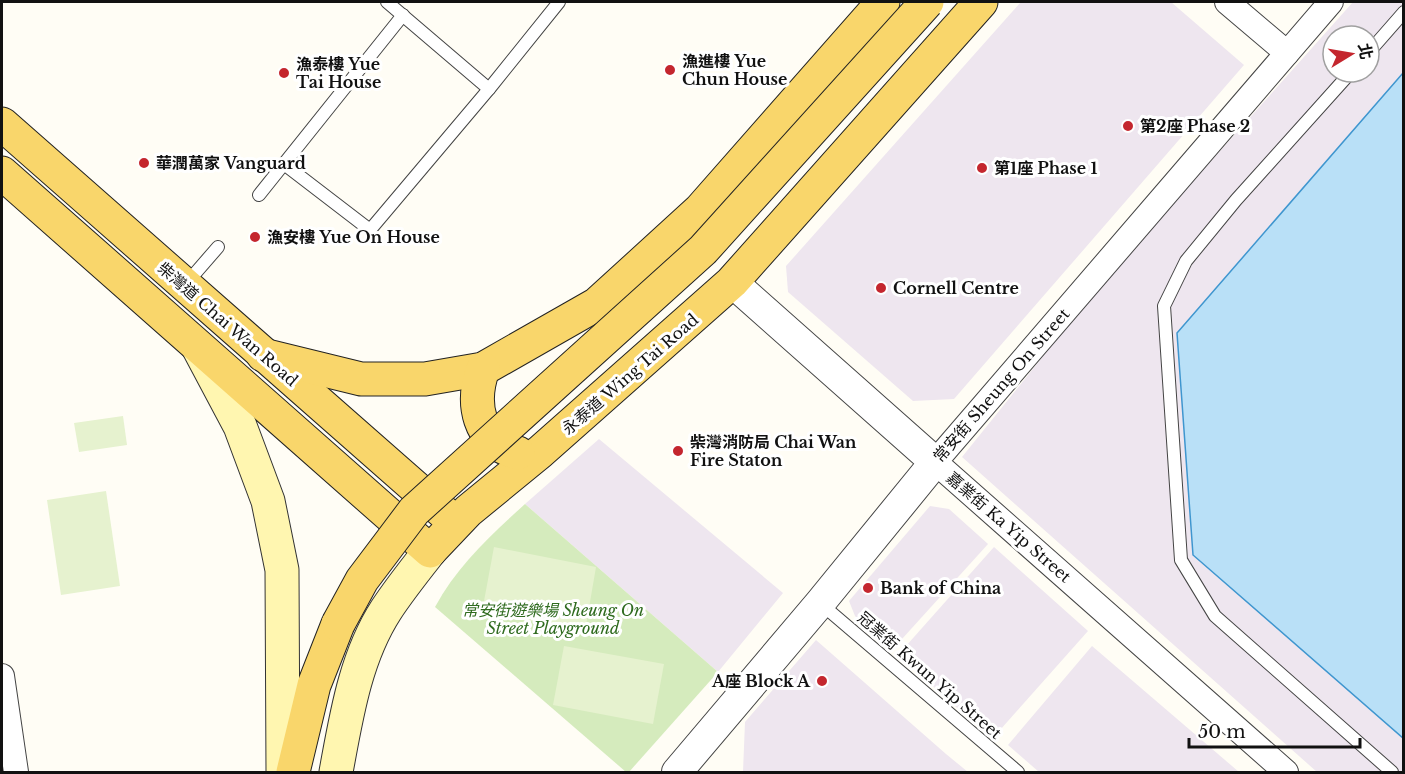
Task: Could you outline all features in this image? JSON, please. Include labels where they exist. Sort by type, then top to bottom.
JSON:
[{"type":"main road","points":[[263,356],[361,379],[424,379],[483,369],[597,304],[700,210],[882,2]]},
{"type":"main road","points":[[292,772],[314,685],[338,624],[362,580],[414,511],[703,250],[927,2]]},
{"type":"main road","name":"永泰道 Wing Tai Road","points":[[336,772],[347,711],[363,659],[385,611],[430,551],[456,523],[732,282],[981,2]]},
{"type":"main road","name":"柴灣道 Chai Wan Road","points":[[2,124],[263,356],[456,523]]},
{"type":"main road","points":[[2,173],[430,551]]},
{"type":"main road","points":[[197,345],[240,426],[270,511],[282,570],[283,772]]},
{"type":"main road","points":[[483,369],[476,390],[478,414],[488,433],[505,450],[521,454],[540,452]]},
{"type":"street","points":[[1227,2],[1287,53]]},
{"type":"street","name":"常安街 Sheung On Street","points":[[689,768],[935,462],[1331,2]]},
{"type":"street","name":"嘉業街 Ka Yip Street","points":[[732,282],[1286,772]]},
{"type":"street","points":[[2,676],[16,772]]},
{"type":"lane","points":[[387,2],[489,89]]},
{"type":"lane","points":[[284,164],[370,230],[559,2]]},
{"type":"lane","points":[[1381,38],[1404,12]]},
{"type":"lane","points":[[259,195],[403,15]]},
{"type":"lane","points":[[1340,84],[1236,200],[1186,261],[1164,306],[1181,560],[1215,616],[1392,772]]},
{"type":"lane","points":[[184,286],[219,247]]},
{"type":"lane","name":"冠業街 Kwun Yip Street","points":[[820,603],[1018,772]]},
{"type":"shaded area","points":[[1021,2],[1171,2],[1244,65],[954,399],[913,401],[788,292],[786,266]]},
{"type":"shaded area","points":[[1353,2],[1403,2],[1403,772],[1317,772],[962,457],[1102,283],[1321,38],[1321,84],[1381,84],[1381,24],[1333,24]]},
{"type":"shaded area","points":[[599,439],[783,593],[718,672],[525,504]]},
{"type":"shaded area","points":[[930,506],[949,509],[988,544],[892,650],[855,616],[849,601]]},
{"type":"shaded area","points":[[994,547],[1088,631],[992,739],[898,655]]},
{"type":"shaded area","name":"A座 Block A","points":[[816,640],[968,772],[743,772],[745,722]]},
{"type":"shaded area","points":[[1092,646],[1239,772],[1039,772],[1008,745]]},
{"type":"green space","points":[[123,416],[127,445],[79,452],[74,423]]},
{"type":"green space","points":[[106,491],[120,586],[61,595],[47,500]]},
{"type":"green space","name":"常安街遊樂場 Sheung On Street Playground","points":[[525,504],[718,672],[629,772],[626,772],[435,607],[464,565],[487,539]]},
{"type":"green space","points":[[494,547],[596,567],[585,631],[482,612]]},
{"type":"green space","points":[[564,646],[664,664],[653,724],[553,705]]},
{"type":"water","points":[[1403,73],[1403,738],[1193,555],[1177,333]]},
{"type":"place","name":"漁進樓 Yue Chun House","points":[[670,70]]},
{"type":"place","name":"漁泰樓 Yue Tai House","points":[[284,73]]},
{"type":"place","name":"第2座 Phase 2","points":[[1128,126]]},
{"type":"place","name":"華潤萬家 Vanguard","points":[[144,163]]},
{"type":"place","name":"第1座 Phase 1","points":[[982,168]]},
{"type":"place","name":"漁安樓 Yue On House","points":[[255,237]]},
{"type":"place","name":"Cornell Centre","points":[[881,288]]},
{"type":"place","name":"柴灣消防局 Chai Wan Fire Staton","points":[[678,451]]},
{"type":"place","name":"Bank of China","points":[[868,588]]},
{"type":"place","name":"A座 Block A","points":[[822,681]]}]
